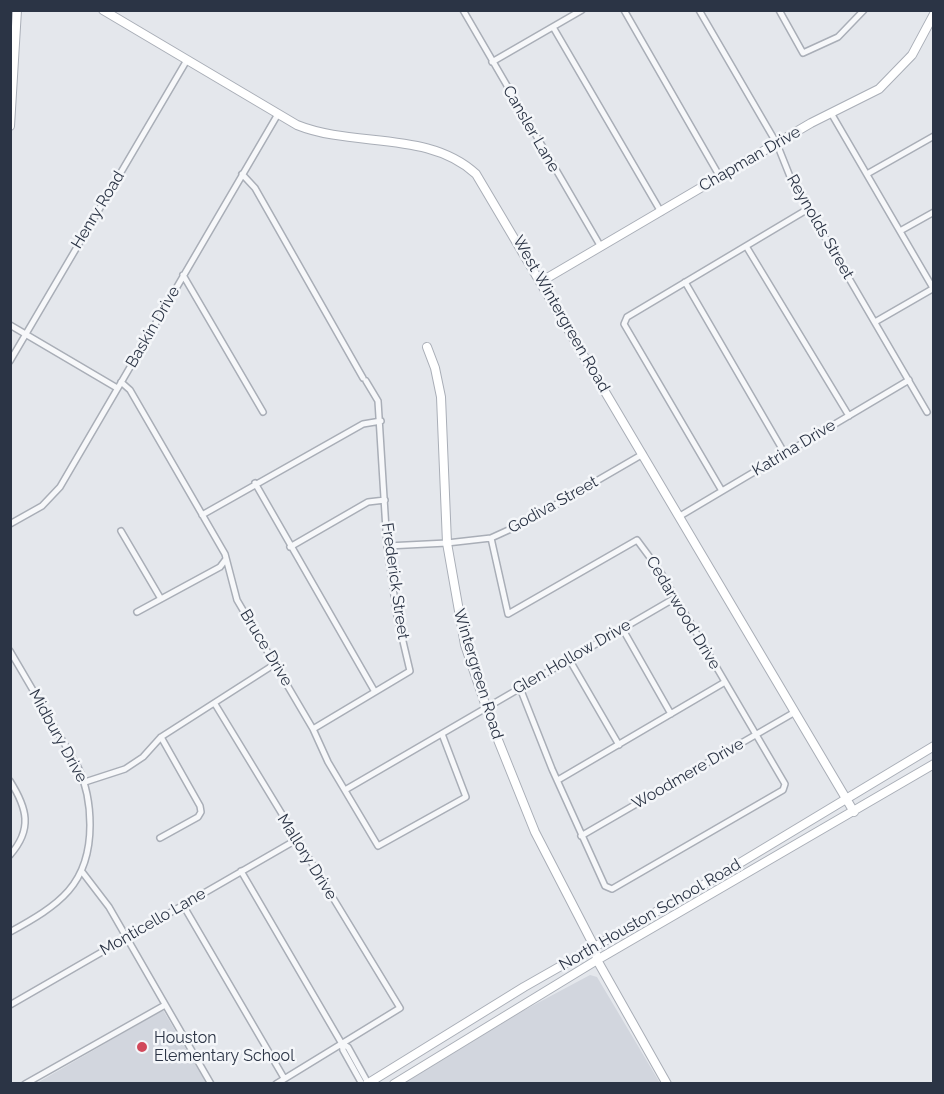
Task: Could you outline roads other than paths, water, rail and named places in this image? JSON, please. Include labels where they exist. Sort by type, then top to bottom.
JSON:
[{"type":"main road","points":[[10,126],[17,10]]},
{"type":"main road","name":"West Wintergreen Road","points":[[103,10],[278,114],[322,134],[431,150],[463,163],[488,190],[854,812]]},
{"type":"main road","name":"Chapman Drive","points":[[542,282],[831,113],[865,98],[890,81],[916,50],[933,14]]},
{"type":"main road","name":"Wintergreen Road","points":[[427,347],[435,368],[441,397],[447,543],[460,623],[486,707],[535,832],[595,948]]},
{"type":"main road","name":"North Houston School Road","points":[[367,1083],[524,987],[595,948],[847,800],[933,746]]},
{"type":"main road","name":"North Houston School Road","points":[[394,1083],[597,960],[933,764]]},
{"type":"main road","points":[[595,948],[597,960],[667,1083]]},
{"type":"street","name":"Cansler Lane","points":[[463,10],[601,247]]},
{"type":"street","points":[[492,62],[582,10]]},
{"type":"street","points":[[624,10],[720,177]]},
{"type":"street","name":"Reynolds Street","points":[[699,10],[777,144],[790,179],[927,412]]},
{"type":"street","points":[[779,10],[803,53],[837,37],[864,10]]},
{"type":"street","points":[[553,27],[661,212]]},
{"type":"street","name":"Henry Road","points":[[10,361],[187,60]]},
{"type":"street","points":[[831,113],[933,288],[875,322]]},
{"type":"street","name":"Baskin Drive","points":[[10,524],[42,506],[54,495],[278,114]]},
{"type":"street","points":[[867,174],[933,135]]},
{"type":"street","name":"Frederick Street","points":[[242,174],[255,188],[378,401],[381,421],[387,546],[397,616],[410,671],[314,729]]},
{"type":"street","points":[[722,491],[624,324],[627,316],[808,209]]},
{"type":"street","points":[[900,231],[933,212]]},
{"type":"street","points":[[746,246],[849,416]]},
{"type":"street","points":[[183,274],[263,412]]},
{"type":"street","points":[[685,282],[785,454]]},
{"type":"street","name":"Bruce Drive","points":[[10,325],[130,390],[225,554],[232,572],[237,600],[314,729],[320,746],[378,846],[383,846],[466,797],[442,734]]},
{"type":"street","name":"Katrina Drive","points":[[680,516],[909,380]]},
{"type":"street","points":[[202,514],[363,423],[381,421]]},
{"type":"street","name":"Godiva Street","points":[[387,546],[491,538],[525,523],[643,454]]},
{"type":"street","points":[[255,483],[375,692]]},
{"type":"street","points":[[290,547],[368,502],[385,500]]},
{"type":"street","points":[[121,531],[160,599]]},
{"type":"street","name":"Cedarwood Drive","points":[[491,538],[508,614],[637,540],[675,598],[785,784],[783,790],[612,889],[605,886],[581,836]]},
{"type":"street","points":[[137,612],[220,567],[226,559]]},
{"type":"street","name":"Glen Hollow Drive","points":[[345,790],[675,598]]},
{"type":"street","points":[[622,628],[671,714]]},
{"type":"street","name":"Midbury Drive","points":[[10,651],[85,782],[90,806],[90,834],[83,873]]},
{"type":"street","points":[[569,659],[619,745]]},
{"type":"street","points":[[85,782],[125,769],[143,758],[160,737],[275,664]]},
{"type":"street","points":[[558,780],[725,682]]},
{"type":"street","points":[[520,688],[581,836]]},
{"type":"street","name":"Mallory Drive","points":[[214,704],[400,1008],[342,1044]]},
{"type":"street","name":"Woodmere Drive","points":[[581,836],[795,712]]},
{"type":"street","points":[[160,737],[200,806],[201,812],[198,817],[160,838]]},
{"type":"street","points":[[10,781],[24,803],[26,828],[20,844],[10,855]]},
{"type":"street","name":"Monticello Lane","points":[[10,1005],[296,840]]},
{"type":"street","points":[[241,871],[342,1044],[348,1047],[367,1083]]},
{"type":"street","points":[[10,932],[48,911],[83,873],[127,938],[211,1083]]},
{"type":"street","points":[[183,905],[284,1078]]},
{"type":"street","points":[[25,1083],[165,1005]]},
{"type":"street","points":[[276,1083],[342,1044]]},
{"type":"place","name":"Houston Elementary School","points":[[142,1047]]}]
